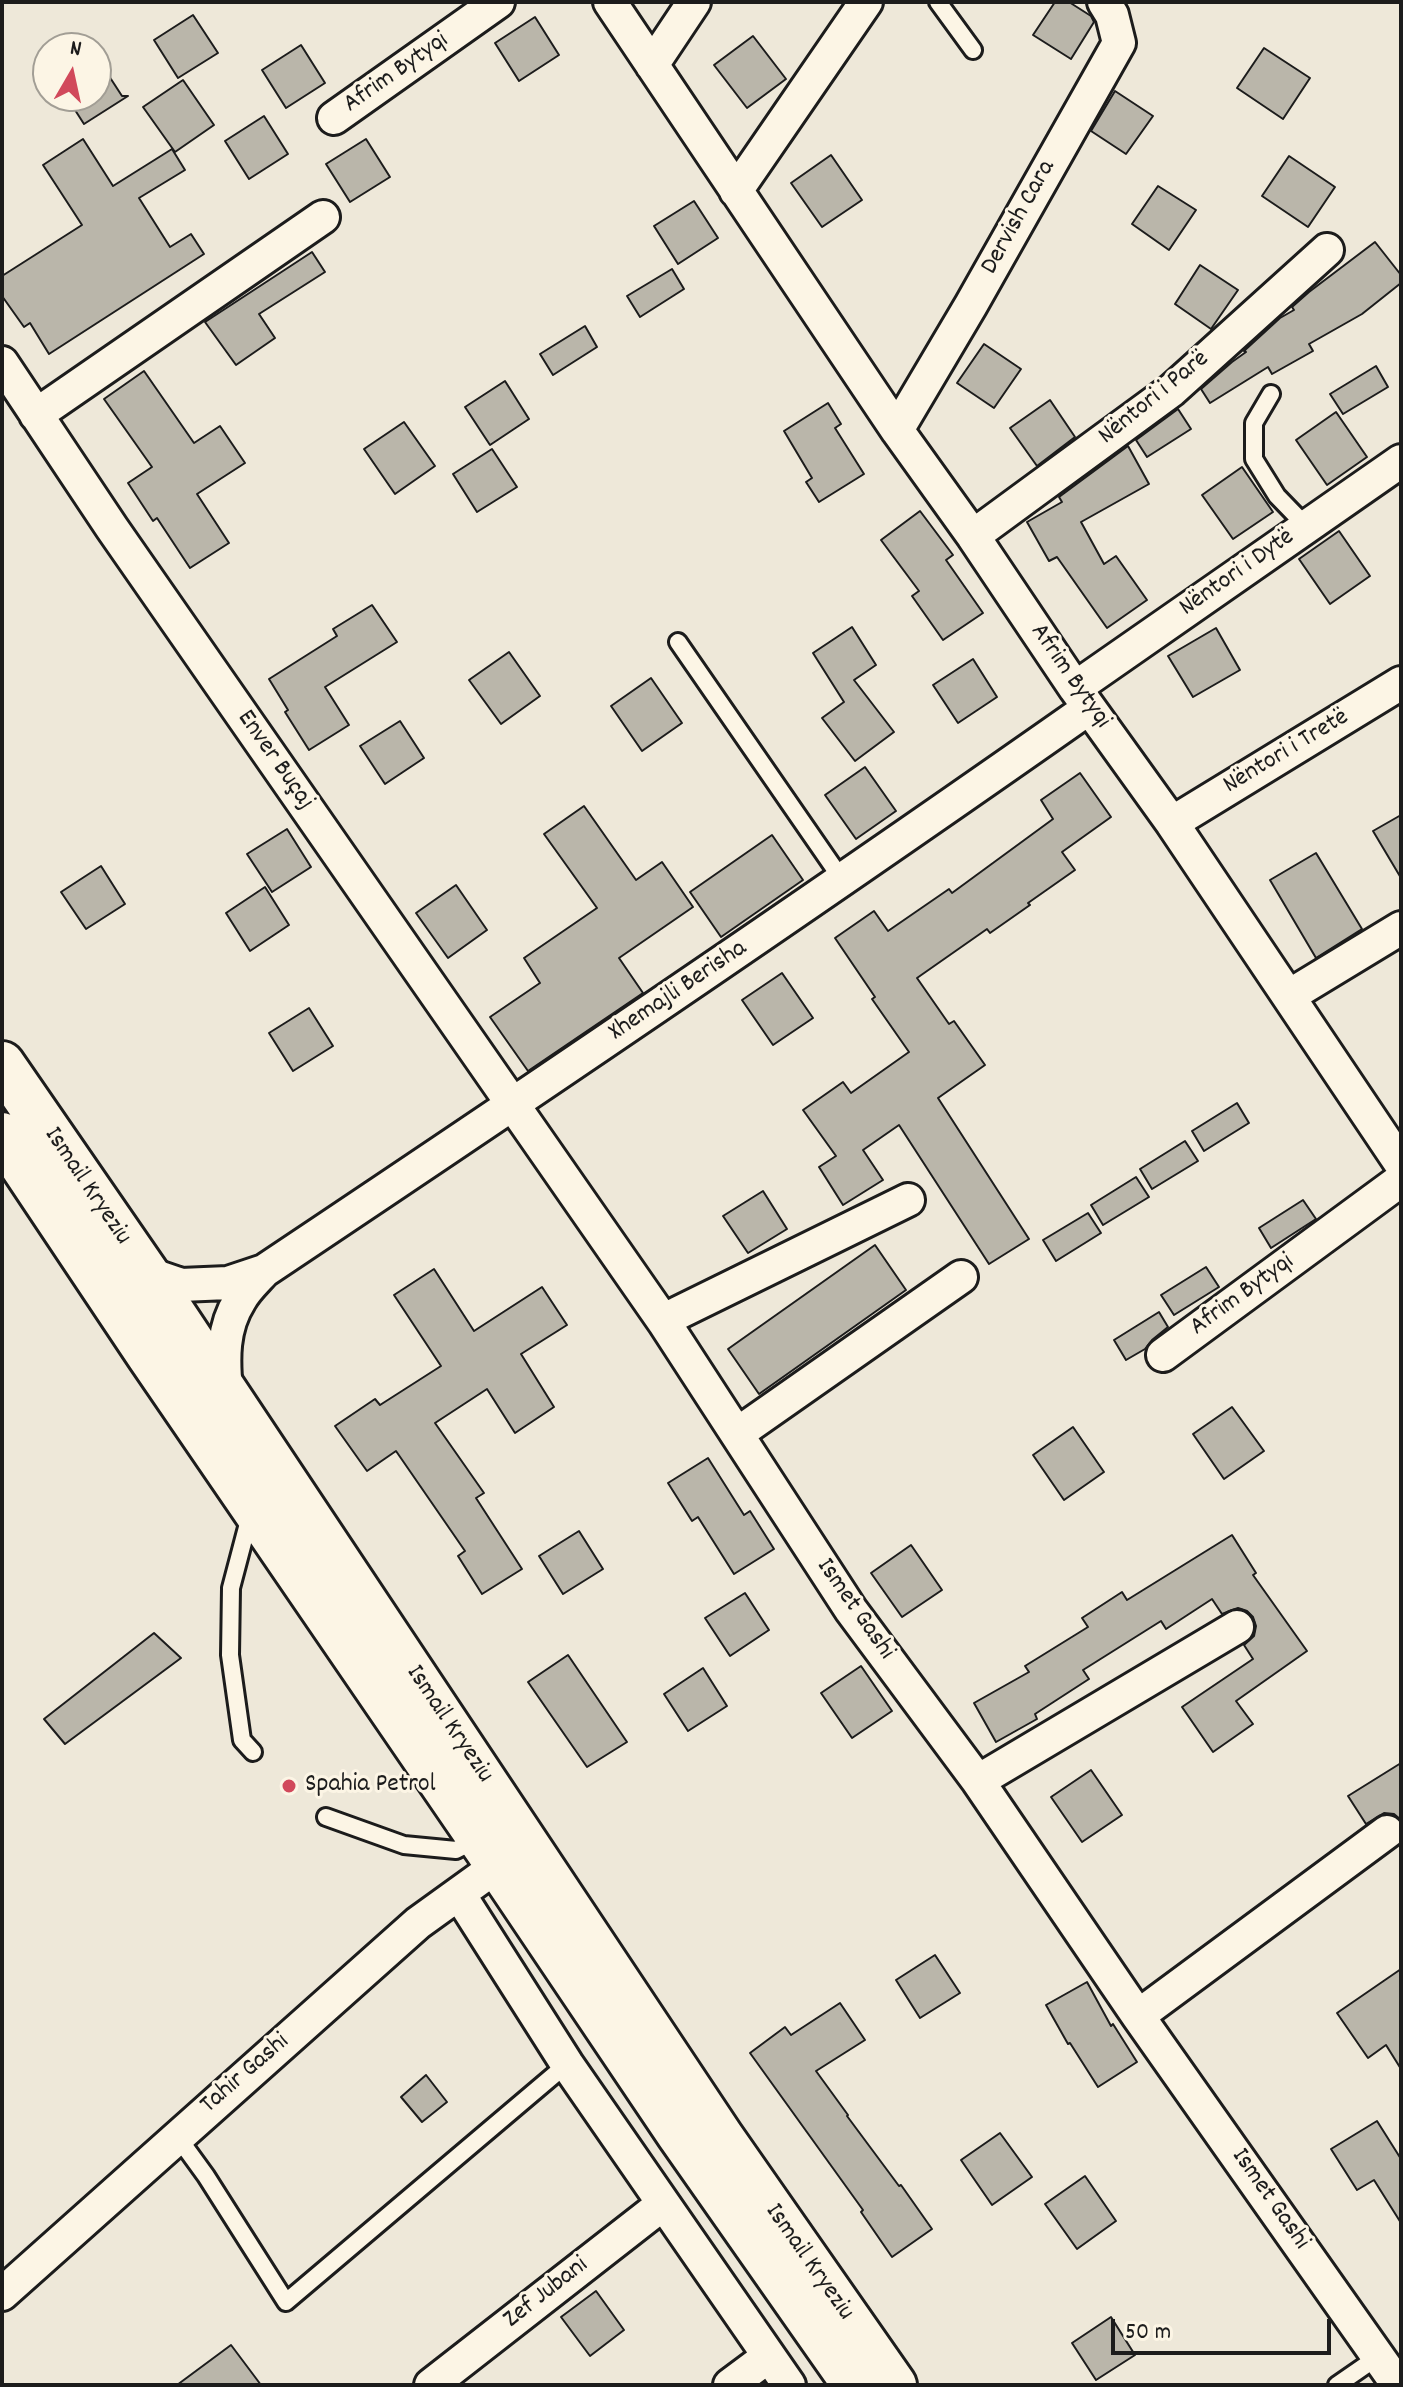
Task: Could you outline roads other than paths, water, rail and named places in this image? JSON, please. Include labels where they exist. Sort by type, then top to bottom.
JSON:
[{"type":"main road","name":"Ismail Kryeziu","points":[[2,1064],[226,1393],[501,1849],[670,2121],[855,2385]]},
{"type":"main road","name":"Ismail Kryeziu","points":[[2,1135],[252,1507],[501,1849],[739,2162],[894,2385]]},
{"type":"street","name":"Afrim Bytyqi","points":[[334,118],[498,2]]},
{"type":"street","name":"Afrim Bytyqi","points":[[610,2],[897,430],[1172,823],[1401,1164]]},
{"type":"street","points":[[652,65],[694,2]]},
{"type":"street","points":[[736,191],[866,2]]},
{"type":"street","name":"Dervish Cara","points":[[897,430],[1119,43],[1112,15],[1104,2]]},
{"type":"street","points":[[36,415],[323,217]]},
{"type":"street","name":"Nëntori i Parë","points":[[973,536],[1172,390],[1327,250]]},
{"type":"street","name":"Enver Buçaj","points":[[2,363],[112,528],[513,1105]]},
{"type":"street","name":"Nëntori i Dytë","points":[[1082,698],[1307,527],[1401,461]]},
{"type":"street","name":"Nëntori i Tretë","points":[[1172,823],[1401,683]]},
{"type":"street","name":"Xhemajli Berisha","points":[[146,1273],[181,1285],[193,1285],[228,1283],[264,1271],[843,881],[1082,698]]},
{"type":"street","points":[[1289,996],[1401,928]]},
{"type":"street","name":"Ismet Gashi","points":[[513,1105],[664,1322],[851,1610],[978,1781],[1138,2016],[1398,2385]]},
{"type":"street","name":"Afrim Bytyqi","points":[[1163,1355],[1401,1180]]},
{"type":"street","points":[[664,1322],[908,1200]]},
{"type":"street","name":"Xhemajli Berisha","points":[[226,1393],[222,1355],[229,1325],[239,1300],[264,1271]]},
{"type":"street","points":[[737,1434],[961,1277]]},
{"type":"street","points":[[978,1781],[1237,1627]]},
{"type":"street","points":[[1138,2016],[1387,1832]]},
{"type":"street","name":"Tahir Gashi","points":[[2,2294],[418,1923],[459,1894],[501,1849]]},
{"type":"street","points":[[459,1894],[567,2064],[789,2385]]},
{"type":"street","name":"Zef Jubani","points":[[431,2385],[663,2204]]},
{"type":"street","points":[[730,2385],[769,2356]]},
{"type":"lane","points":[[938,2],[973,50]]},
{"type":"lane","points":[[1271,394],[1254,423],[1254,459],[1277,496],[1307,527]]},
{"type":"lane","points":[[678,642],[843,881]]},
{"type":"lane","points":[[252,1507],[231,1588],[230,1655],[242,1740],[253,1752]]},
{"type":"lane","points":[[326,1817],[404,1845],[456,1850],[501,1849]]},
{"type":"lane","points":[[177,2136],[286,2302],[567,2064]]},
{"type":"lane","points":[[1337,2385],[1379,2356]]},
{"type":"place","name":"Spahia Petrol","points":[[289,1786]]}]
